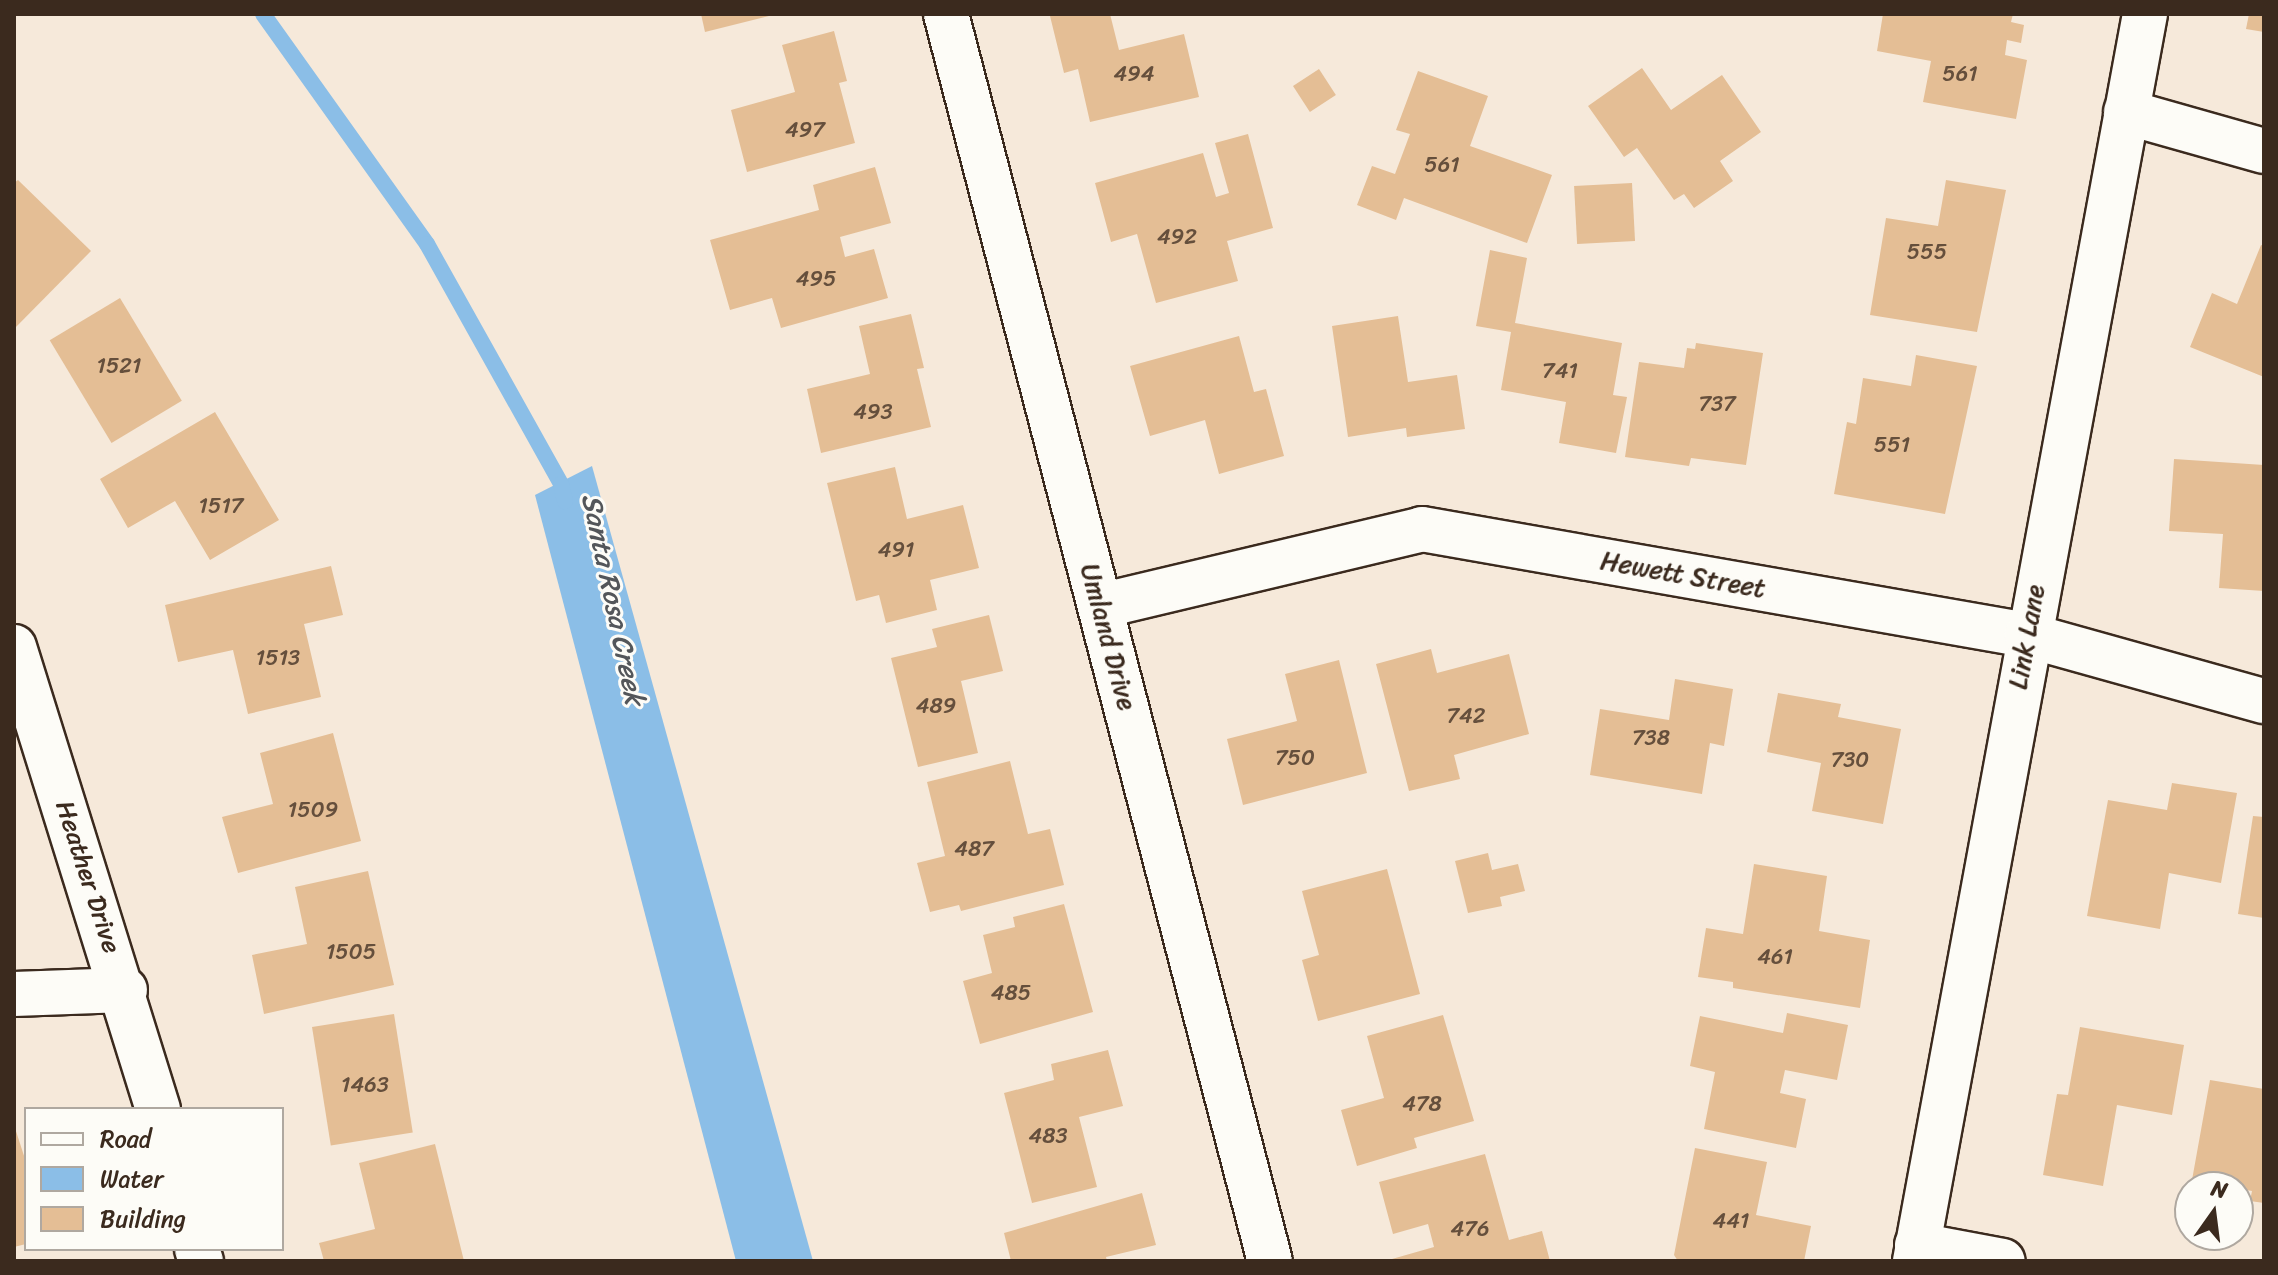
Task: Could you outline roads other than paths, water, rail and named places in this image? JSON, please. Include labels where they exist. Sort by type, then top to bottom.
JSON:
[{"type":"street","name":"Umland Drive","points":[[946,14],[1270,1261]]},
{"type":"street","name":"Link Lane","points":[[1916,1253],[2027,635],[2145,14]]},
{"type":"street","points":[[2126,112],[2264,151]]},
{"type":"street","name":"Hewett Street","points":[[1100,606],[1422,529],[2027,635],[2264,701]]},
{"type":"street","name":"Heather Drive","points":[[14,647],[125,990],[157,1107]]},
{"type":"street","points":[[14,994],[125,990]]},
{"type":"street","points":[[1916,1253],[2003,1261]]},
{"type":"water","points":[[592,466],[813,1261],[736,1261],[535,495]]},
{"type":"waterway","name":"Santa Rosa Creek","points":[[263,14],[427,244],[561,484],[565,502]]}]
